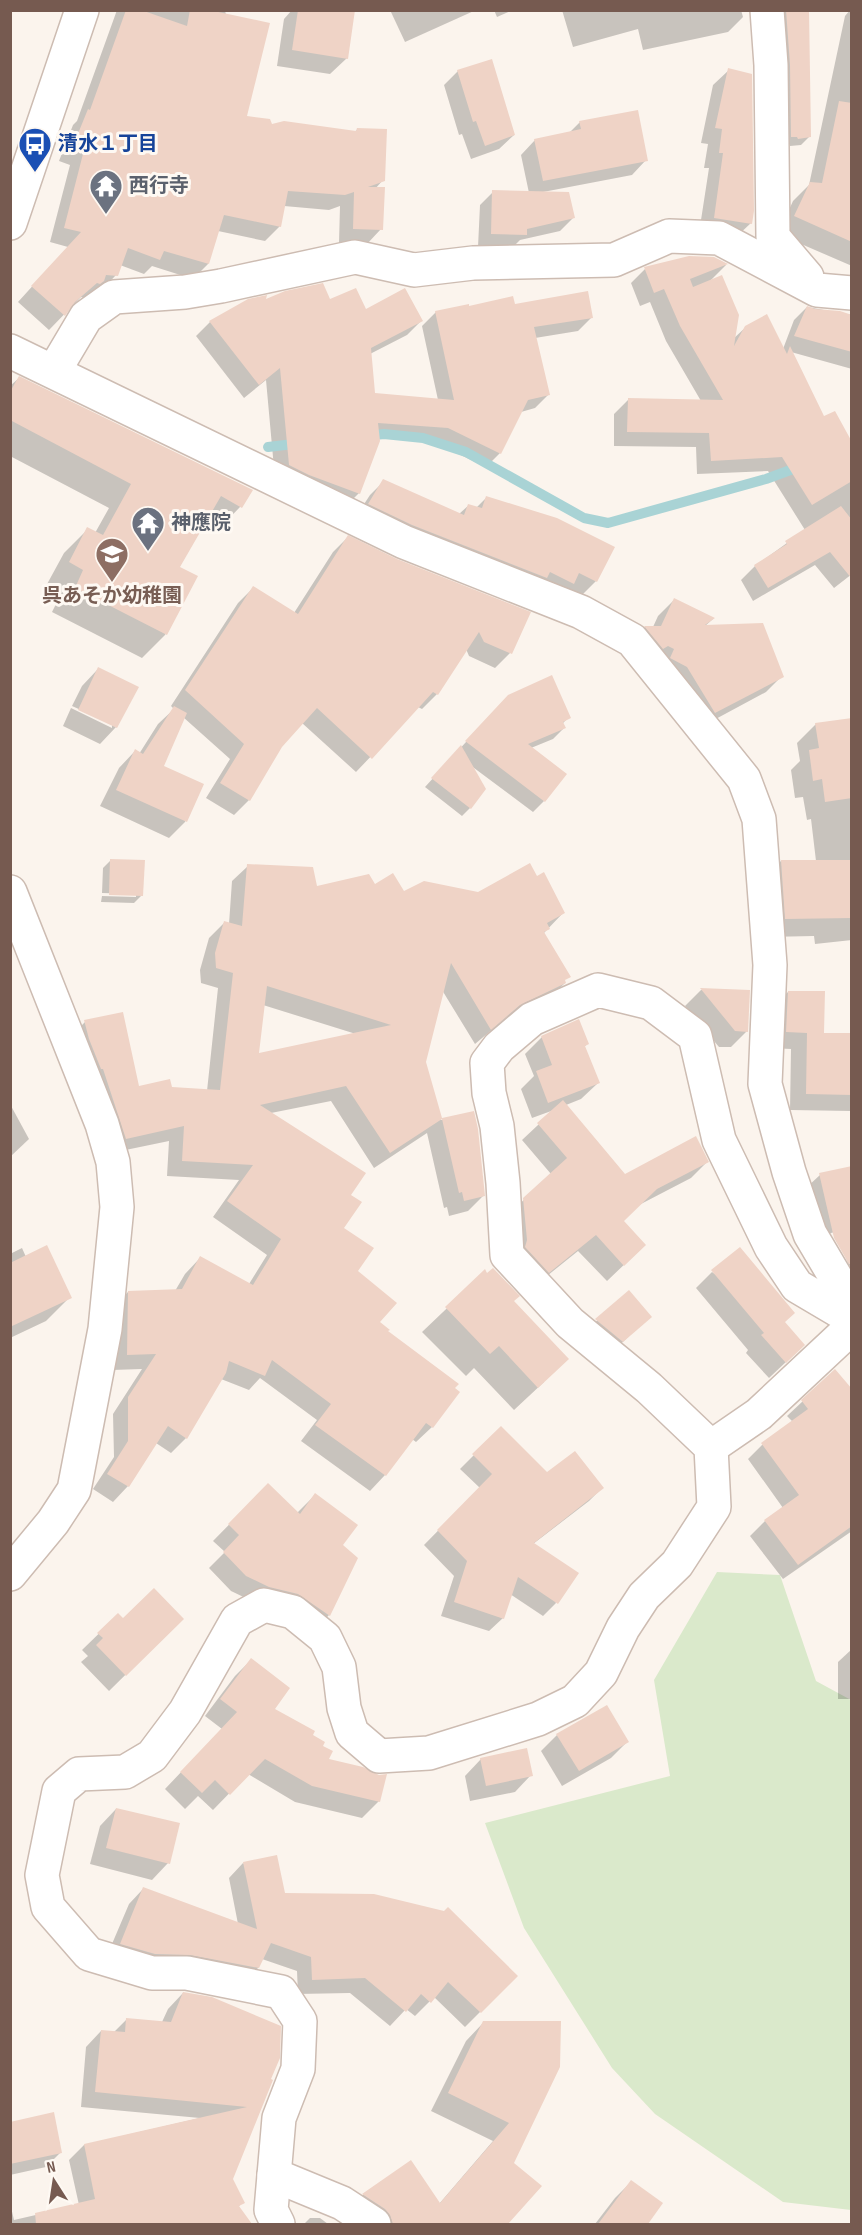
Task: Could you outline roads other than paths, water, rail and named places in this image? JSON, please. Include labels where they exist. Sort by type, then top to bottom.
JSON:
[{"type":"street","points":[[10,223],[82,10]]},
{"type":"street","points":[[766,10],[771,65],[773,237],[817,290]]},
{"type":"street","points":[[54,371],[86,317],[114,297],[184,292],[221,286],[355,257],[414,270],[473,263],[614,260],[669,236],[718,238],[817,290],[852,293]]},
{"type":"street","points":[[10,351],[404,542],[581,612],[632,640],[744,779],[759,819],[770,965],[765,1084],[789,1172],[810,1234],[852,1305]]},
{"type":"street","points":[[10,892],[102,1124],[112,1162],[117,1207],[105,1329],[74,1490],[53,1522],[10,1574]]},
{"type":"street","points":[[278,2224],[271,2210],[279,2118],[298,2069],[300,2021],[281,1992],[187,1973],[152,1973],[89,1954],[48,1907],[42,1875],[59,1791],[79,1774],[125,1772],[152,1756],[185,1712],[237,1620],[264,1605],[293,1612],[325,1638],[339,1667],[344,1708],[352,1733],[379,1756],[429,1753],[538,1719],[575,1701],[601,1673],[623,1628],[644,1596],[677,1564],[714,1507],[711,1447],[649,1388],[570,1323],[507,1255],[503,1183],[497,1126],[489,1093],[487,1063],[499,1047],[532,1019],[598,990],[651,1003],[695,1036],[719,1140],[771,1247],[797,1286],[852,1316]]},
{"type":"street","points":[[711,1447],[759,1414],[852,1327]]},
{"type":"street","points":[[274,2175],[342,2203],[374,2224]]},
{"type":"waterway","points":[[365,436],[384,434],[423,438],[466,452],[584,518],[608,523],[766,479],[804,465]]},
{"type":"waterway","points":[[268,447],[302,443]]},
{"type":"place","name":"清水１丁目","points":[[35,173]]},
{"type":"place","name":"西行寺","points":[[106,215]]},
{"type":"place","name":"神應院","points":[[148,552]]},
{"type":"place","name":"呉あそか幼稚園","points":[[112,583]]}]
